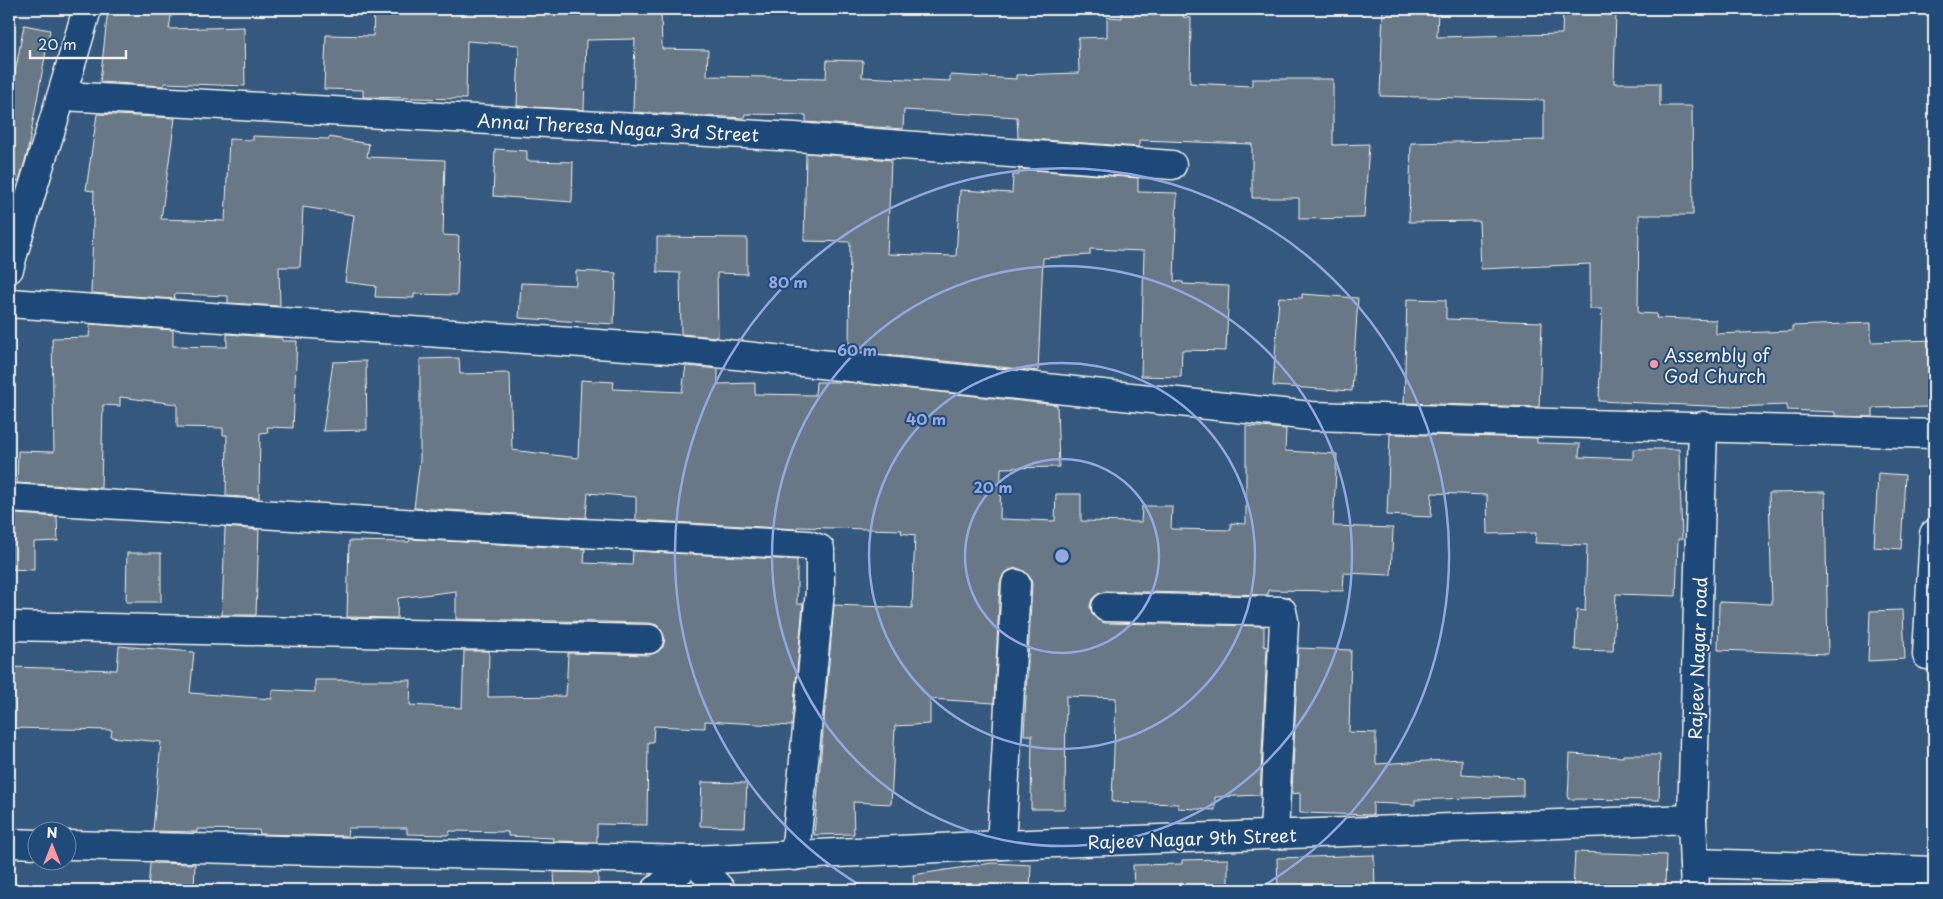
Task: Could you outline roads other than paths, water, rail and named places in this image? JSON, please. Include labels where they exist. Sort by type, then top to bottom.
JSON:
[{"type":"street","points":[[9,269],[32,186],[63,96],[87,9]]},
{"type":"street","name":"Annai Theresa Nagar 3rd Street","points":[[63,96],[795,137],[1172,165]]},
{"type":"street","points":[[9,303],[698,351],[1311,416],[1934,434]]},
{"type":"street","name":"Rajeev Nagar road","points":[[1695,890],[1692,819],[1703,426]]},
{"type":"street","points":[[9,498],[450,526],[808,544],[820,549],[820,591],[795,856]]},
{"type":"street","points":[[1927,655],[1934,534]]},
{"type":"street","points":[[1001,845],[1016,584]]},
{"type":"street","points":[[1106,607],[1282,611],[1284,621],[1274,835]]},
{"type":"street","points":[[9,626],[649,639]]},
{"type":"street","name":"Rajeev Nagar 9th Street","points":[[78,845],[693,860],[1001,845],[1692,819]]},
{"type":"street","points":[[9,843],[28,844]]},
{"type":"street","points":[[656,890],[693,860],[721,890]]},
{"type":"street","points":[[1694,863],[1934,871]]},
{"type":"place","name":"Assembly of God Church","points":[[1654,364]]}]
